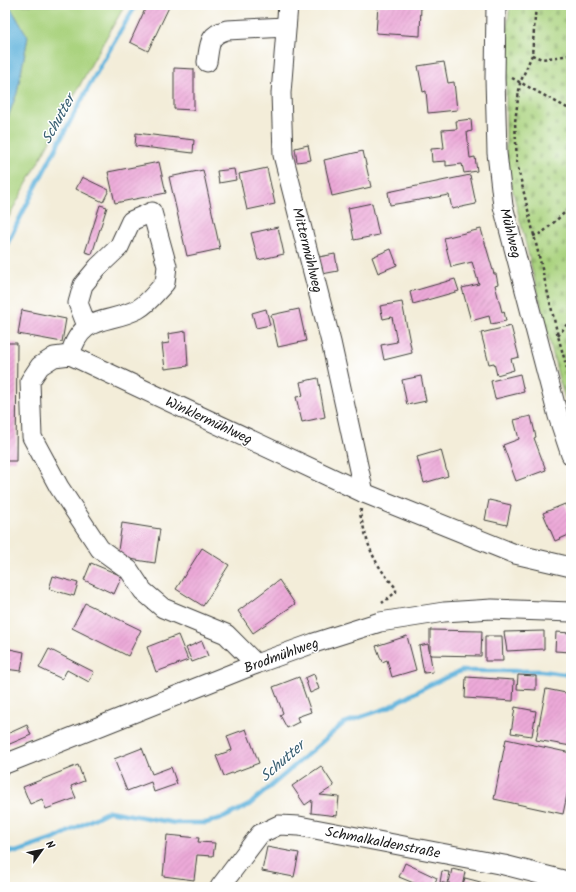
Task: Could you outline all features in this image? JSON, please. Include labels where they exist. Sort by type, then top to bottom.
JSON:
[{"type":"street","name":"Mittermühlweg","points":[[288,5],[281,93],[283,155],[331,342],[364,493]]},
{"type":"street","name":"Mühlweg","points":[[496,5],[495,78],[497,152],[503,206],[558,416],[571,454]]},
{"type":"street","points":[[207,62],[210,40],[218,32],[227,30],[286,27]]},
{"type":"street","points":[[87,326],[78,303],[83,285],[98,267],[119,247],[131,221],[152,212],[166,266],[165,283],[139,309],[87,326],[74,341],[70,355],[54,357],[40,366],[30,381],[32,437],[59,487],[100,549],[129,570],[143,591],[162,608],[226,634],[256,664]]},
{"type":"street","name":"Winklermühlweg","points":[[70,355],[364,493],[515,554],[571,567]]},
{"type":"street","name":"Brodmühlweg","points":[[5,764],[256,664],[314,643],[387,621],[444,612],[492,609],[571,612]]},
{"type":"street","name":"Schmalkaldenstraße","points":[[220,887],[260,834],[279,825],[299,826],[481,860],[571,882]]},
{"type":"path","points":[[536,5],[532,55],[520,83],[515,122],[517,166],[533,236],[571,383]]},
{"type":"path","points":[[532,55],[542,59],[571,55]]},
{"type":"path","points":[[495,78],[506,75],[571,110]]},
{"type":"path","points":[[533,236],[542,233],[571,207]]},
{"type":"path","points":[[558,336],[571,319]]},
{"type":"path","points":[[364,493],[360,514],[371,554],[382,572],[396,588],[396,592],[380,604]]},
{"type":"green space","points":[[9,5],[125,5],[94,59],[5,224],[5,125],[17,93],[28,37]]},
{"type":"green space","points":[[510,5],[571,5],[571,419],[559,379],[506,163],[506,35]]},
{"type":"water","points":[[5,5],[9,5],[28,37],[17,93],[5,125]]},
{"type":"building","points":[[147,5],[170,5],[148,51],[130,42]]},
{"type":"building","points":[[378,5],[421,5],[420,36],[376,33]]},
{"type":"building","points":[[444,62],[448,83],[454,82],[457,110],[428,113],[426,91],[423,92],[418,66]]},
{"type":"building","points":[[174,68],[194,69],[194,110],[174,109]]},
{"type":"building","points":[[471,119],[472,131],[467,132],[470,158],[475,157],[477,171],[464,173],[462,164],[446,166],[446,161],[432,162],[431,149],[444,148],[442,130],[457,129],[456,121]]},
{"type":"building","points":[[136,133],[194,140],[193,153],[135,146]]},
{"type":"building","points":[[308,145],[311,160],[297,162],[295,148]]},
{"type":"building","points":[[363,151],[371,187],[332,196],[324,160]]},
{"type":"building","points":[[159,162],[166,193],[115,203],[108,172]]},
{"type":"building","points":[[267,168],[275,204],[247,210],[239,174]]},
{"type":"building","points":[[234,169],[236,180],[219,183],[217,171]]},
{"type":"building","points":[[203,170],[220,249],[187,256],[169,177]]},
{"type":"building","points":[[470,175],[476,204],[452,209],[449,195],[390,205],[388,192]]},
{"type":"building","points":[[82,177],[109,190],[103,202],[76,189]]},
{"type":"building","points":[[372,203],[379,235],[354,240],[348,208]]},
{"type":"building","points":[[100,205],[107,207],[92,254],[85,252]]},
{"type":"building","points":[[278,227],[284,254],[258,260],[251,233]]},
{"type":"building","points":[[481,229],[494,274],[496,274],[498,284],[495,285],[506,321],[491,324],[489,316],[471,321],[462,288],[479,284],[472,262],[451,267],[444,238]]},
{"type":"building","points":[[391,249],[397,265],[378,273],[372,257]]},
{"type":"building","points":[[335,254],[338,271],[322,274],[319,257]]},
{"type":"building","points":[[455,279],[459,291],[413,304],[410,292]]},
{"type":"building","points":[[402,302],[412,353],[384,360],[381,345],[397,342],[392,317],[383,319],[380,306]]},
{"type":"building","points":[[266,309],[270,325],[256,328],[252,313]]},
{"type":"building","points":[[299,309],[306,341],[278,347],[271,315]]},
{"type":"building","points":[[22,310],[66,319],[62,342],[18,334]]},
{"type":"building","points":[[511,326],[519,357],[511,359],[514,370],[497,375],[494,363],[489,364],[481,333]]},
{"type":"building","points":[[186,331],[188,366],[165,369],[162,344],[169,343],[168,334]]},
{"type":"building","points":[[5,343],[17,343],[16,461],[5,461]]},
{"type":"building","points":[[520,374],[524,392],[495,399],[491,381]]},
{"type":"building","points":[[421,376],[426,401],[407,405],[402,380]]},
{"type":"building","points":[[318,378],[325,417],[302,422],[296,397],[303,396],[300,382]]},
{"type":"building","points":[[531,416],[536,437],[534,438],[546,470],[516,481],[503,445],[519,439],[514,420]]},
{"type":"building","points":[[441,450],[448,476],[424,483],[417,457]]},
{"type":"building","points":[[489,500],[511,505],[507,525],[485,520]]},
{"type":"building","points":[[565,504],[571,518],[571,534],[555,541],[543,513]]},
{"type":"building","points":[[122,523],[160,529],[155,563],[117,557]]},
{"type":"building","points":[[202,548],[229,565],[203,606],[176,589]]},
{"type":"building","points":[[91,563],[122,576],[114,594],[84,580]]},
{"type":"building","points":[[53,576],[78,583],[74,596],[49,589]]},
{"type":"building","points":[[279,580],[295,604],[253,633],[238,611]]},
{"type":"building","points":[[85,603],[141,630],[128,656],[72,628]]},
{"type":"building","points":[[430,630],[482,631],[481,656],[430,655]]},
{"type":"building","points":[[544,631],[544,649],[507,651],[504,632]]},
{"type":"building","points":[[556,632],[571,633],[571,652],[555,651]]},
{"type":"building","points":[[178,635],[188,660],[156,672],[147,647]]},
{"type":"building","points":[[407,636],[416,670],[392,677],[387,660],[382,662],[376,646]]},
{"type":"building","points":[[485,636],[502,636],[503,661],[485,661]]},
{"type":"building","points":[[202,641],[208,656],[192,662],[186,648]]},
{"type":"building","points":[[428,644],[433,672],[424,673],[419,646]]},
{"type":"building","points":[[5,648],[24,652],[21,671],[5,669]]},
{"type":"building","points":[[49,649],[94,672],[89,682],[67,670],[62,679],[39,668]]},
{"type":"building","points":[[314,674],[319,689],[310,693],[305,678]]},
{"type":"building","points":[[518,675],[536,676],[536,690],[517,689]]},
{"type":"building","points":[[299,677],[311,712],[297,717],[299,722],[287,728],[280,715],[283,713],[273,687]]},
{"type":"building","points":[[466,677],[514,680],[513,701],[465,698]]},
{"type":"building","points":[[546,689],[571,694],[571,746],[536,740]]},
{"type":"building","points":[[515,707],[536,711],[532,736],[511,733]]},
{"type":"building","points":[[27,725],[31,735],[5,746],[5,735]]},
{"type":"building","points":[[246,729],[259,763],[224,776],[216,756],[232,750],[227,736]]},
{"type":"building","points":[[506,739],[571,753],[571,776],[563,814],[494,799]]},
{"type":"building","points":[[142,748],[152,774],[171,767],[177,784],[154,792],[151,782],[127,791],[114,759]]},
{"type":"building","points":[[78,765],[84,781],[71,786],[76,798],[46,809],[42,799],[30,804],[23,787]]},
{"type":"building","points":[[321,766],[334,786],[320,795],[339,797],[337,816],[311,813],[312,800],[305,805],[292,786]]},
{"type":"building","points":[[167,835],[199,838],[198,842],[215,843],[213,856],[197,855],[194,880],[163,876]]},
{"type":"building","points":[[267,847],[299,853],[294,877],[262,871]]},
{"type":"building","points":[[405,863],[437,878],[433,887],[414,887],[416,884],[399,877]]},
{"type":"building","points":[[452,869],[465,872],[462,887],[448,887]]},
{"type":"building","points":[[442,871],[449,872],[447,884],[440,882]]},
{"type":"building","points":[[465,878],[496,886],[462,887]]},
{"type":"waterway","name":"Schutter","points":[[5,248],[68,125],[136,5]]},
{"type":"waterway","name":"Schutter","points":[[5,851],[16,852],[54,839],[109,811],[175,823],[206,823],[225,817],[249,805],[344,723],[387,708],[427,686],[461,671],[541,671],[571,675]]}]
